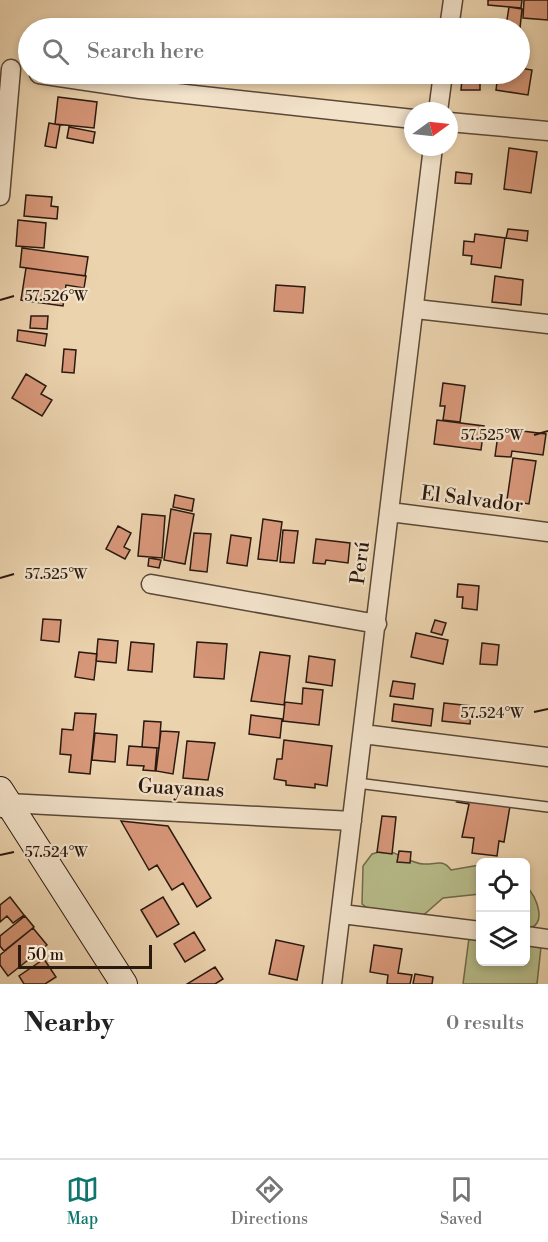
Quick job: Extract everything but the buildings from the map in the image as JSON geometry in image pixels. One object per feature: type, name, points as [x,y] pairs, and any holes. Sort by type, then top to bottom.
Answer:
[{"type":"street","points":[[450,18],[453,0]]},
{"type":"street","points":[[0,196],[13,69]]},
{"type":"street","points":[[102,84],[404,118]]},
{"type":"street","points":[[439,102],[442,84]]},
{"type":"street","points":[[458,124],[548,131]]},
{"type":"street","name":"Perú","points":[[332,984],[416,309],[432,156]]},
{"type":"street","points":[[416,309],[548,324]]},
{"type":"street","name":"El Salvador","points":[[390,512],[548,532]]},
{"type":"street","points":[[151,584],[377,624]]},
{"type":"street","points":[[363,734],[548,757]]},
{"type":"street","points":[[3,801],[124,984]]},
{"type":"street","name":"Guayanas","points":[[3,801],[352,821]]},
{"type":"street","points":[[342,914],[476,931]]},
{"type":"street","points":[[530,937],[548,939]]},
{"type":"lane","points":[[357,783],[548,807]]},
{"type":"green space","points":[[386,850],[419,864],[442,863],[451,870],[476,866],[476,894],[443,898],[419,919],[375,914],[362,904],[363,866],[372,854]]},
{"type":"green space","points":[[530,891],[539,911],[539,918],[533,927],[530,927]]},
{"type":"green space","points":[[469,938],[476,939],[476,966],[530,966],[530,946],[541,947],[537,984],[463,984]]}]
